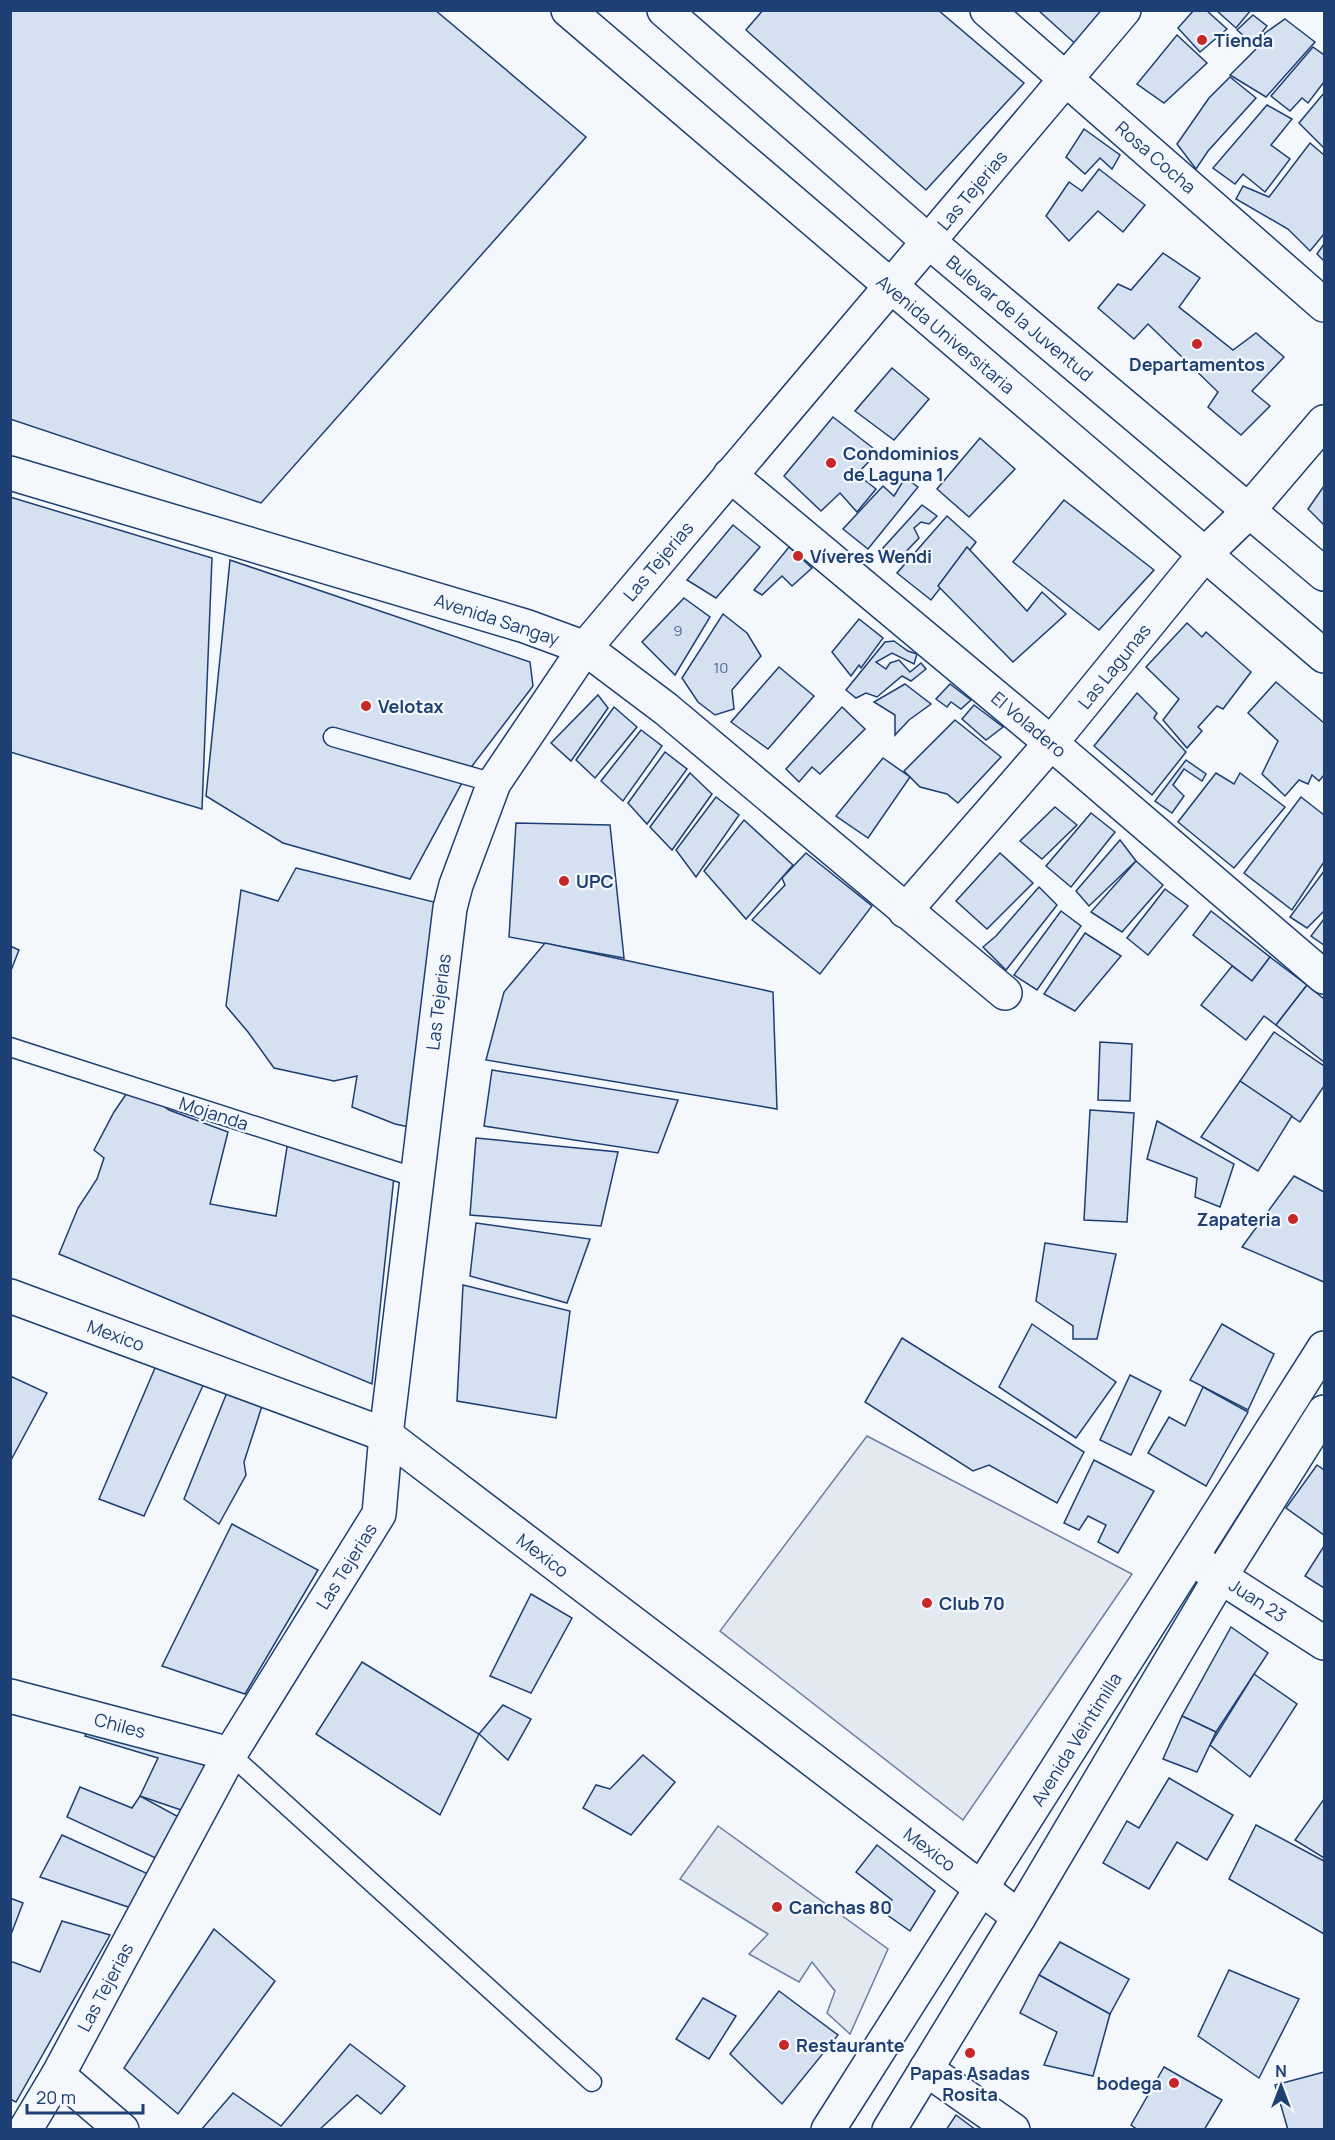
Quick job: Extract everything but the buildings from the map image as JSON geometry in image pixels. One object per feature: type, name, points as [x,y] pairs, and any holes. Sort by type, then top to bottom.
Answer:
[{"type":"street","name":"Avenida Universitaria","points":[[568,10],[1324,656]]},
{"type":"street","name":"Bulevar de la Juventud","points":[[664,10],[928,241],[1250,509],[1324,574]]},
{"type":"street","name":"Rosa Cocha","points":[[987,10],[1324,304]]},
{"type":"street","name":"Las Tejerias","points":[[25,2130],[58,2075],[230,1754],[379,1514],[386,1435],[450,908],[459,875],[494,783],[585,648],[1125,10]]},
{"type":"street","name":"Las Lagunas","points":[[905,911],[1052,743],[1205,554],[1250,509],[1324,422]]},
{"type":"street","name":"Avenida Sangay","points":[[10,473],[525,626],[585,648],[666,709],[1005,993]]},
{"type":"street","name":"El Voladero","points":[[730,475],[1052,743],[1324,977]]},
{"type":"street","name":"Mexico","points":[[10,1296],[386,1435],[1019,1917]]},
{"type":"street","name":"Avenida Veintimilla","points":[[828,2130],[1324,1348]]},
{"type":"street","points":[[889,2130],[1019,1917],[1221,1576],[1324,1412]]},
{"type":"street","name":"Juan 23","points":[[1191,1558],[1324,1643]]},
{"type":"street","name":"Chiles","points":[[10,1696],[230,1754]]},
{"type":"street","points":[[926,2069],[1013,2130]]},
{"type":"street","points":[[58,2075],[122,2130]]},
{"type":"lane","points":[[333,737],[494,783]]},
{"type":"lane","name":"Mojanda","points":[[10,1047],[417,1178]]},
{"type":"lane","points":[[230,1754],[592,2082]]},
{"type":"shaded area","name":"Club 70","points":[[867,1436],[1132,1574],[963,1820],[720,1631]]},
{"type":"shaded area","name":"Canchas 80","points":[[718,1826],[888,1949],[850,2034],[827,2013],[835,1991],[812,1962],[799,1982],[749,1954],[768,1934],[680,1879]]},
{"type":"place","name":"Tienda","points":[[1202,40]]},
{"type":"place","name":"Departamentos","points":[[1197,344]]},
{"type":"place","name":"Condominios de Laguna 1","points":[[831,463]]},
{"type":"place","name":"Víveres Wendi","points":[[798,556]]},
{"type":"place","name":"Velotax","points":[[366,706]]},
{"type":"place","name":"UPC","points":[[564,881]]},
{"type":"place","name":"Zapateria","points":[[1293,1219]]},
{"type":"place","name":"Club 70","points":[[927,1603]]},
{"type":"place","name":"Canchas 80","points":[[777,1907]]},
{"type":"place","name":"Restaurante","points":[[784,2045]]},
{"type":"place","name":"Papas Asadas Rosita","points":[[970,2053]]},
{"type":"place","name":"bodega","points":[[1174,2083]]}]
